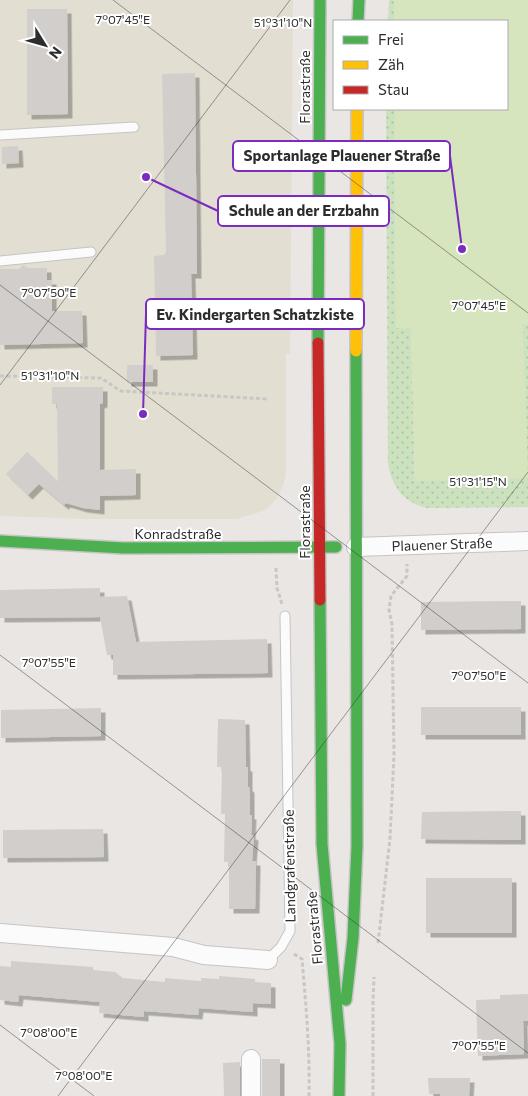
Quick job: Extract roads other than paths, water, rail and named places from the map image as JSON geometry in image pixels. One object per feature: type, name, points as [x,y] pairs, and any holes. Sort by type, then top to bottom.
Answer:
[{"type":"main road","name":"Florastraße","points":[[320,0],[318,316],[322,844],[340,1044],[339,1096]]},
{"type":"main road","points":[[358,20],[359,0]]},
{"type":"main road","name":"Florastraße","points":[[340,1044],[352,958],[358,843],[358,611],[356,547],[357,110]]},
{"type":"main road","name":"Konradstraße","points":[[0,541],[124,548],[356,547]]},
{"type":"street","name":"Plauener Straße","points":[[356,547],[528,541]]},
{"type":"street","name":"Landgrafenstraße","points":[[0,932],[173,947],[204,955],[268,960]]},
{"type":"street","points":[[251,1059],[251,1096]]},
{"type":"lane","points":[[0,135],[134,127]]},
{"type":"lane","points":[[0,261],[91,252]]},
{"type":"lane","name":"Landgrafenstraße","points":[[268,960],[282,947],[290,931],[285,616]]},
{"type":"place","name":"Schule an der Erzbahn","points":[[146,177]]},
{"type":"place","name":"Sportanlage Plauener Straße","points":[[462,249]]},
{"type":"place","name":"Ev. Kindergarten Schatzkiste","points":[[143,414]]}]
